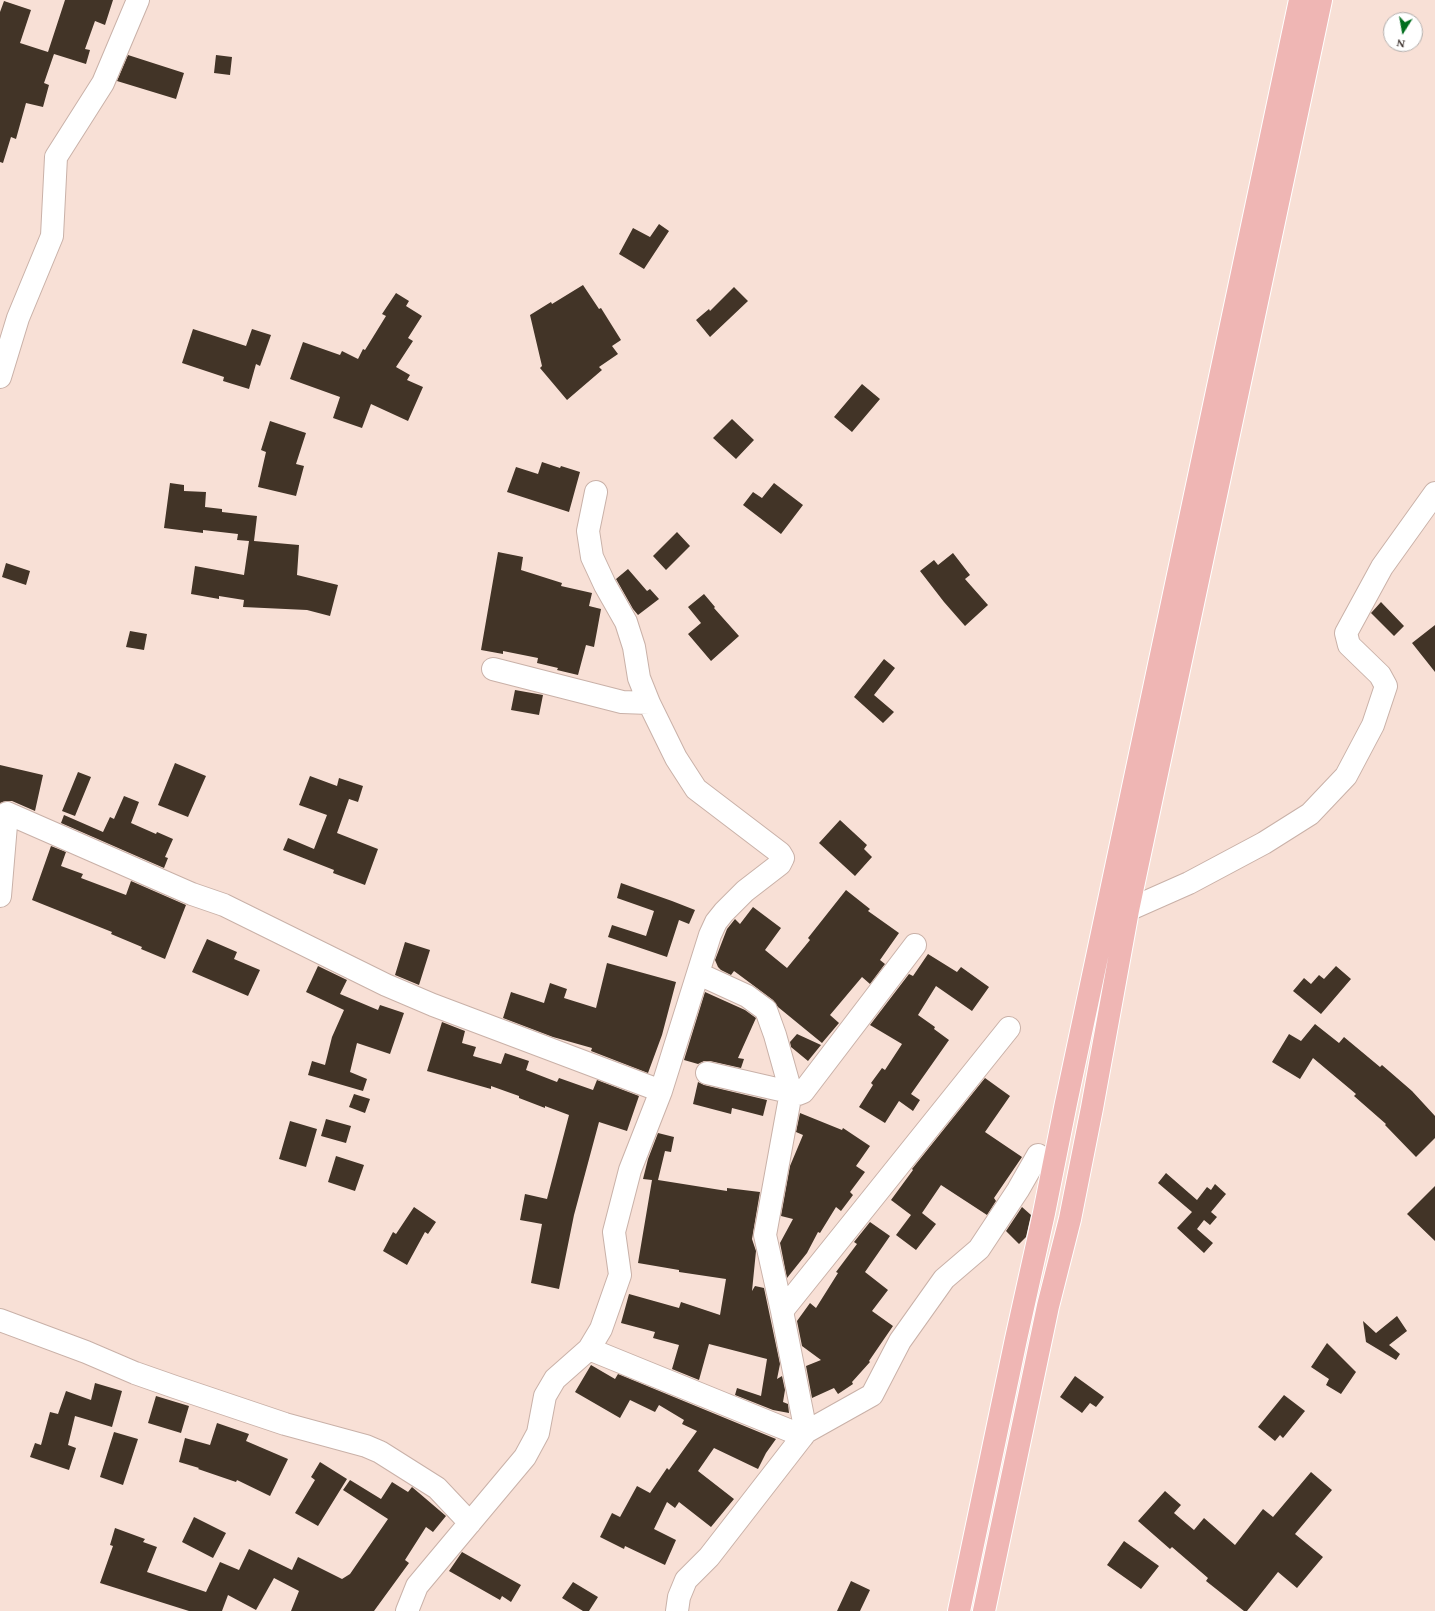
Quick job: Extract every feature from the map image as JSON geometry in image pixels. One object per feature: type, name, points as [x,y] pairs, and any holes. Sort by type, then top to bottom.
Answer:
[{"type":"main road","points":[[960,1611],[1300,0]]},
{"type":"main road","points":[[984,1611],[1048,1306],[1070,1219],[1128,910],[1321,0]]},
{"type":"street","points":[[0,377],[18,318],[52,236],[56,157],[103,82],[138,0]]},
{"type":"street","points":[[407,1611],[417,1586],[525,1457],[538,1433],[545,1396],[556,1379],[589,1349],[601,1329],[620,1275],[614,1232],[630,1170],[661,1090],[699,974],[710,935],[716,922],[724,912],[745,891],[780,864],[783,858],[780,853],[696,789],[676,758],[649,704],[639,678],[634,647],[626,622],[605,586],[592,557],[588,531],[596,492]]},
{"type":"street","points":[[1128,910],[1189,883],[1264,843],[1310,814],[1346,776],[1373,725],[1386,686],[1380,675],[1349,645],[1346,634],[1382,567],[1435,493]]},
{"type":"street","points":[[493,669],[622,702],[649,704]]},
{"type":"street","points":[[0,896],[7,813],[192,894],[224,905],[386,985],[433,1005],[661,1090]]},
{"type":"street","points":[[707,1073],[798,1094],[803,1092],[807,1089],[915,945]]},
{"type":"street","points":[[699,974],[747,996],[766,1010],[775,1035],[791,1092],[765,1236],[782,1311],[804,1434]]},
{"type":"street","points":[[782,1311],[1009,1028]]},
{"type":"street","points":[[677,1611],[679,1597],[686,1580],[708,1557],[804,1434],[872,1395],[900,1341],[944,1279],[979,1249],[1018,1190],[1038,1155]]},
{"type":"street","points":[[0,1320],[168,1385],[285,1424],[366,1446],[380,1452],[437,1488],[470,1523]]},
{"type":"street","points":[[589,1349],[804,1434]]},
{"type":"building","points":[[65,0],[113,0],[105,25],[95,21],[85,49],[90,50],[86,64],[54,54],[44,83],[49,85],[43,107],[26,103],[16,139],[11,137],[3,163],[0,162],[0,12],[4,1],[31,10],[20,43],[48,52]]},
{"type":"building","points":[[128,55],[184,73],[176,99],[117,81]]},
{"type":"building","points":[[216,55],[232,57],[230,75],[214,73]]},
{"type":"building","points":[[659,224],[669,231],[644,269],[619,254],[633,228],[650,237]]},
{"type":"building","points":[[583,285],[599,309],[601,308],[621,340],[612,346],[618,354],[599,367],[602,370],[567,400],[540,368],[542,366],[530,315],[551,302],[552,304]]},
{"type":"building","points":[[734,287],[748,301],[710,337],[696,320],[709,309],[710,311]]},
{"type":"building","points":[[396,293],[409,301],[406,306],[422,316],[408,338],[413,341],[396,367],[410,375],[407,380],[423,387],[408,421],[371,404],[362,428],[333,418],[340,397],[290,379],[303,342],[340,355],[342,351],[358,359],[363,349],[365,350],[386,316],[382,314]]},
{"type":"building","points":[[193,329],[246,346],[252,329],[271,335],[260,366],[256,364],[249,389],[223,381],[224,377],[182,363]]},
{"type":"building","points":[[862,384],[880,399],[852,432],[834,417]]},
{"type":"building","points":[[732,419],[754,440],[736,459],[713,438]]},
{"type":"building","points":[[270,421],[306,433],[296,464],[304,466],[296,496],[258,487],[266,452],[261,450]]},
{"type":"building","points":[[542,462],[560,468],[561,466],[580,472],[569,512],[507,492],[516,467],[538,474]]},
{"type":"building","points":[[170,483],[184,485],[184,491],[206,492],[205,507],[222,509],[222,512],[257,516],[254,541],[299,545],[297,575],[338,585],[330,616],[307,610],[243,607],[244,600],[219,596],[219,599],[191,594],[195,566],[244,575],[249,541],[237,540],[238,534],[203,530],[203,533],[164,528]]},
{"type":"building","points":[[774,483],[803,505],[781,534],[743,505],[753,492],[762,498]]},
{"type":"building","points":[[677,532],[690,546],[666,570],[653,556]]},
{"type":"building","points":[[498,552],[523,557],[521,570],[562,583],[561,586],[592,593],[589,606],[601,609],[594,647],[586,645],[578,675],[537,663],[538,658],[503,651],[503,654],[481,650]]},
{"type":"building","points":[[953,553],[970,575],[965,579],[988,605],[965,626],[920,571],[934,560],[938,565]]},
{"type":"building","points":[[6,563],[30,571],[26,585],[2,577]]},
{"type":"building","points":[[628,569],[647,591],[650,589],[659,599],[638,615],[616,579]]},
{"type":"building","points":[[704,594],[715,607],[714,608],[739,636],[711,661],[688,634],[701,623],[688,607]]},
{"type":"building","points":[[1381,602],[1404,626],[1394,636],[1371,613]]},
{"type":"building","points":[[1435,625],[1435,672],[1412,643]]},
{"type":"building","points":[[130,631],[147,634],[144,650],[126,647]]},
{"type":"building","points":[[884,659],[895,668],[874,695],[894,712],[883,723],[854,697]]},
{"type":"building","points":[[515,690],[543,695],[539,715],[511,710]]},
{"type":"building","points":[[175,763],[206,776],[188,817],[158,805]]},
{"type":"building","points":[[0,765],[43,775],[35,811],[12,801],[0,803]]},
{"type":"building","points":[[78,772],[91,777],[75,816],[62,811]]},
{"type":"building","points":[[310,776],[337,786],[339,778],[363,786],[358,802],[349,799],[337,833],[378,849],[365,885],[333,873],[334,870],[283,850],[288,838],[314,849],[327,815],[299,805]]},
{"type":"building","points":[[124,796],[139,802],[131,823],[156,834],[157,832],[173,839],[165,857],[168,858],[164,868],[61,823],[64,815],[103,832],[110,817],[114,819]]},
{"type":"building","points":[[840,820],[867,845],[864,849],[872,857],[855,876],[819,843]]},
{"type":"building","points":[[51,846],[66,852],[61,866],[83,874],[81,878],[126,895],[131,881],[186,905],[165,959],[141,949],[142,947],[111,934],[112,932],[32,900]]},
{"type":"building","points":[[621,883],[695,910],[689,924],[679,920],[667,957],[608,937],[612,925],[646,936],[654,911],[617,898]]},
{"type":"building","points":[[846,890],[870,909],[868,911],[899,933],[880,960],[885,964],[870,984],[862,977],[830,1015],[839,1023],[822,1043],[778,1007],[773,1000],[734,971],[731,975],[721,970],[715,960],[727,929],[735,919],[740,924],[753,907],[781,928],[765,950],[787,968],[810,940],[808,938]]},
{"type":"building","points":[[207,939],[237,952],[234,959],[260,970],[248,996],[192,972]]},
{"type":"building","points":[[405,942],[430,950],[419,985],[395,975]]},
{"type":"building","points":[[928,954],[957,972],[961,967],[989,987],[972,1011],[936,986],[918,1015],[935,1027],[934,1029],[949,1040],[911,1094],[920,1100],[913,1111],[899,1101],[885,1123],[859,1107],[873,1085],[871,1083],[882,1068],[885,1070],[902,1044],[870,1025],[909,974],[913,976]]},
{"type":"building","points":[[607,963],[676,982],[662,1035],[648,1073],[591,1051],[592,1048],[553,1037],[503,1018],[511,992],[544,1003],[550,983],[567,989],[564,998],[596,1008]]},
{"type":"building","points":[[318,966],[347,980],[340,994],[378,1010],[380,1005],[404,1013],[390,1054],[357,1043],[350,1072],[367,1079],[363,1091],[308,1075],[312,1061],[325,1065],[332,1037],[344,1010],[306,992]]},
{"type":"building","points":[[1336,966],[1351,979],[1321,1014],[1293,991],[1304,978],[1311,984],[1319,975],[1324,979]]},
{"type":"building","points":[[705,992],[745,1010],[756,1018],[738,1058],[744,1059],[741,1068],[710,1061],[704,1061],[698,1064],[684,1060]]},
{"type":"building","points":[[442,1022],[465,1031],[462,1043],[476,1047],[473,1056],[501,1064],[505,1053],[529,1061],[526,1070],[557,1082],[559,1078],[593,1090],[597,1080],[639,1096],[627,1131],[599,1122],[574,1215],[559,1289],[531,1283],[542,1224],[520,1220],[525,1194],[547,1199],[569,1115],[545,1106],[545,1108],[519,1098],[519,1096],[491,1086],[491,1089],[427,1071]]},
{"type":"building","points":[[1315,1024],[1339,1043],[1344,1037],[1380,1067],[1382,1065],[1412,1091],[1435,1116],[1435,1138],[1416,1157],[1385,1125],[1386,1124],[1354,1096],[1356,1094],[1313,1058],[1300,1079],[1272,1062],[1289,1034],[1301,1041]]},
{"type":"building","points":[[797,1034],[821,1045],[808,1061],[791,1047],[790,1042]]},
{"type":"building","points":[[985,1078],[1010,1096],[985,1132],[1022,1157],[994,1198],[996,1201],[987,1215],[941,1185],[922,1213],[936,1224],[916,1250],[896,1235],[911,1215],[891,1200],[913,1170],[912,1169]]},
{"type":"building","points":[[698,1082],[704,1085],[767,1100],[763,1116],[732,1108],[731,1114],[693,1104]]},
{"type":"building","points":[[354,1094],[370,1099],[365,1113],[349,1107]]},
{"type":"building","points":[[800,1113],[842,1130],[843,1128],[870,1146],[856,1166],[865,1172],[850,1192],[853,1195],[841,1211],[836,1207],[820,1233],[818,1232],[807,1253],[787,1278],[780,1243],[793,1219],[781,1216],[790,1166],[803,1135],[796,1132]]},
{"type":"building","points":[[326,1119],[351,1126],[346,1143],[321,1136]]},
{"type":"building","points":[[290,1121],[317,1129],[306,1167],[279,1159]]},
{"type":"building","points":[[658,1133],[674,1137],[671,1152],[665,1151],[658,1180],[727,1191],[727,1188],[760,1192],[752,1239],[756,1251],[752,1291],[755,1286],[764,1288],[780,1364],[777,1379],[782,1376],[785,1390],[783,1402],[788,1404],[789,1413],[773,1410],[735,1395],[737,1388],[761,1396],[767,1359],[709,1344],[699,1380],[672,1369],[679,1345],[653,1338],[655,1332],[621,1323],[629,1294],[679,1308],[681,1302],[720,1315],[726,1279],[679,1272],[679,1270],[638,1263],[652,1180],[643,1179],[648,1159]]},
{"type":"building","points":[[336,1156],[364,1165],[355,1191],[328,1182]]},
{"type":"building","points":[[1166,1173],[1197,1200],[1207,1187],[1211,1190],[1215,1184],[1226,1194],[1211,1212],[1217,1217],[1210,1225],[1204,1220],[1197,1229],[1213,1243],[1204,1253],[1177,1228],[1192,1212],[1158,1183]]},
{"type":"building","points":[[1435,1186],[1435,1241],[1407,1214]]},
{"type":"building","points":[[414,1207],[436,1222],[428,1234],[425,1232],[407,1265],[383,1251],[393,1232],[396,1234]]},
{"type":"building","points":[[1022,1207],[1031,1215],[1026,1237],[1019,1244],[1006,1231]]},
{"type":"building","points":[[870,1222],[890,1236],[865,1272],[888,1290],[872,1311],[893,1326],[869,1361],[870,1362],[852,1382],[853,1384],[838,1394],[834,1388],[812,1398],[806,1366],[821,1360],[802,1346],[797,1321],[810,1303],[816,1308],[838,1273],[836,1272],[857,1244],[854,1242]]},
{"type":"building","points":[[1397,1316],[1407,1331],[1389,1345],[1400,1354],[1396,1360],[1366,1342],[1363,1321],[1376,1333]]},
{"type":"building","points":[[1327,1343],[1356,1372],[1341,1394],[1326,1385],[1329,1379],[1311,1367]]},
{"type":"building","points":[[591,1365],[615,1379],[618,1374],[776,1439],[766,1453],[758,1469],[714,1448],[698,1471],[734,1499],[711,1527],[679,1502],[675,1508],[667,1502],[654,1529],[676,1540],[665,1565],[625,1546],[624,1549],[600,1537],[612,1513],[620,1517],[637,1486],[650,1493],[667,1468],[669,1470],[697,1431],[682,1424],[684,1420],[659,1405],[655,1412],[630,1400],[620,1418],[575,1392]]},
{"type":"building","points":[[1075,1376],[1104,1397],[1096,1407],[1090,1403],[1082,1413],[1060,1397]]},
{"type":"building","points":[[95,1383],[122,1391],[112,1427],[75,1416],[68,1445],[76,1448],[69,1470],[30,1457],[35,1443],[41,1445],[50,1412],[58,1414],[66,1391],[91,1400]]},
{"type":"building","points":[[1284,1395],[1305,1411],[1283,1438],[1280,1435],[1275,1441],[1258,1427]]},
{"type":"building","points":[[156,1396],[189,1406],[181,1433],[148,1423]]},
{"type":"building","points":[[217,1423],[249,1434],[246,1441],[288,1459],[270,1496],[237,1480],[236,1482],[179,1462],[185,1438],[210,1445]]},
{"type":"building","points":[[114,1432],[138,1439],[123,1485],[100,1477]]},
{"type":"building","points":[[320,1462],[347,1479],[318,1526],[295,1513],[315,1480],[311,1477]]},
{"type":"building","points":[[1311,1472],[1332,1490],[1295,1534],[1323,1557],[1297,1588],[1278,1572],[1247,1611],[1244,1611],[1206,1581],[1208,1578],[1172,1547],[1170,1549],[1138,1521],[1165,1491],[1181,1505],[1174,1513],[1194,1530],[1204,1518],[1235,1545],[1263,1509],[1273,1517]]},
{"type":"building","points":[[350,1480],[381,1499],[392,1482],[408,1492],[412,1487],[446,1516],[433,1532],[426,1527],[405,1560],[409,1563],[374,1611],[291,1611],[299,1591],[274,1578],[256,1610],[228,1595],[222,1611],[189,1611],[100,1583],[113,1546],[110,1545],[115,1528],[145,1539],[143,1542],[157,1547],[147,1572],[206,1592],[220,1562],[239,1570],[249,1549],[292,1570],[298,1557],[342,1579],[350,1574],[388,1519],[343,1490]]},
{"type":"building","points":[[194,1517],[226,1533],[213,1558],[182,1542]]},
{"type":"building","points":[[1124,1541],[1159,1566],[1141,1589],[1107,1565]]},
{"type":"building","points":[[462,1552],[521,1585],[511,1602],[502,1596],[500,1600],[449,1571]]},
{"type":"building","points":[[851,1581],[870,1590],[860,1611],[837,1611]]},
{"type":"building","points":[[573,1582],[598,1597],[589,1611],[583,1611],[562,1598]]}]
